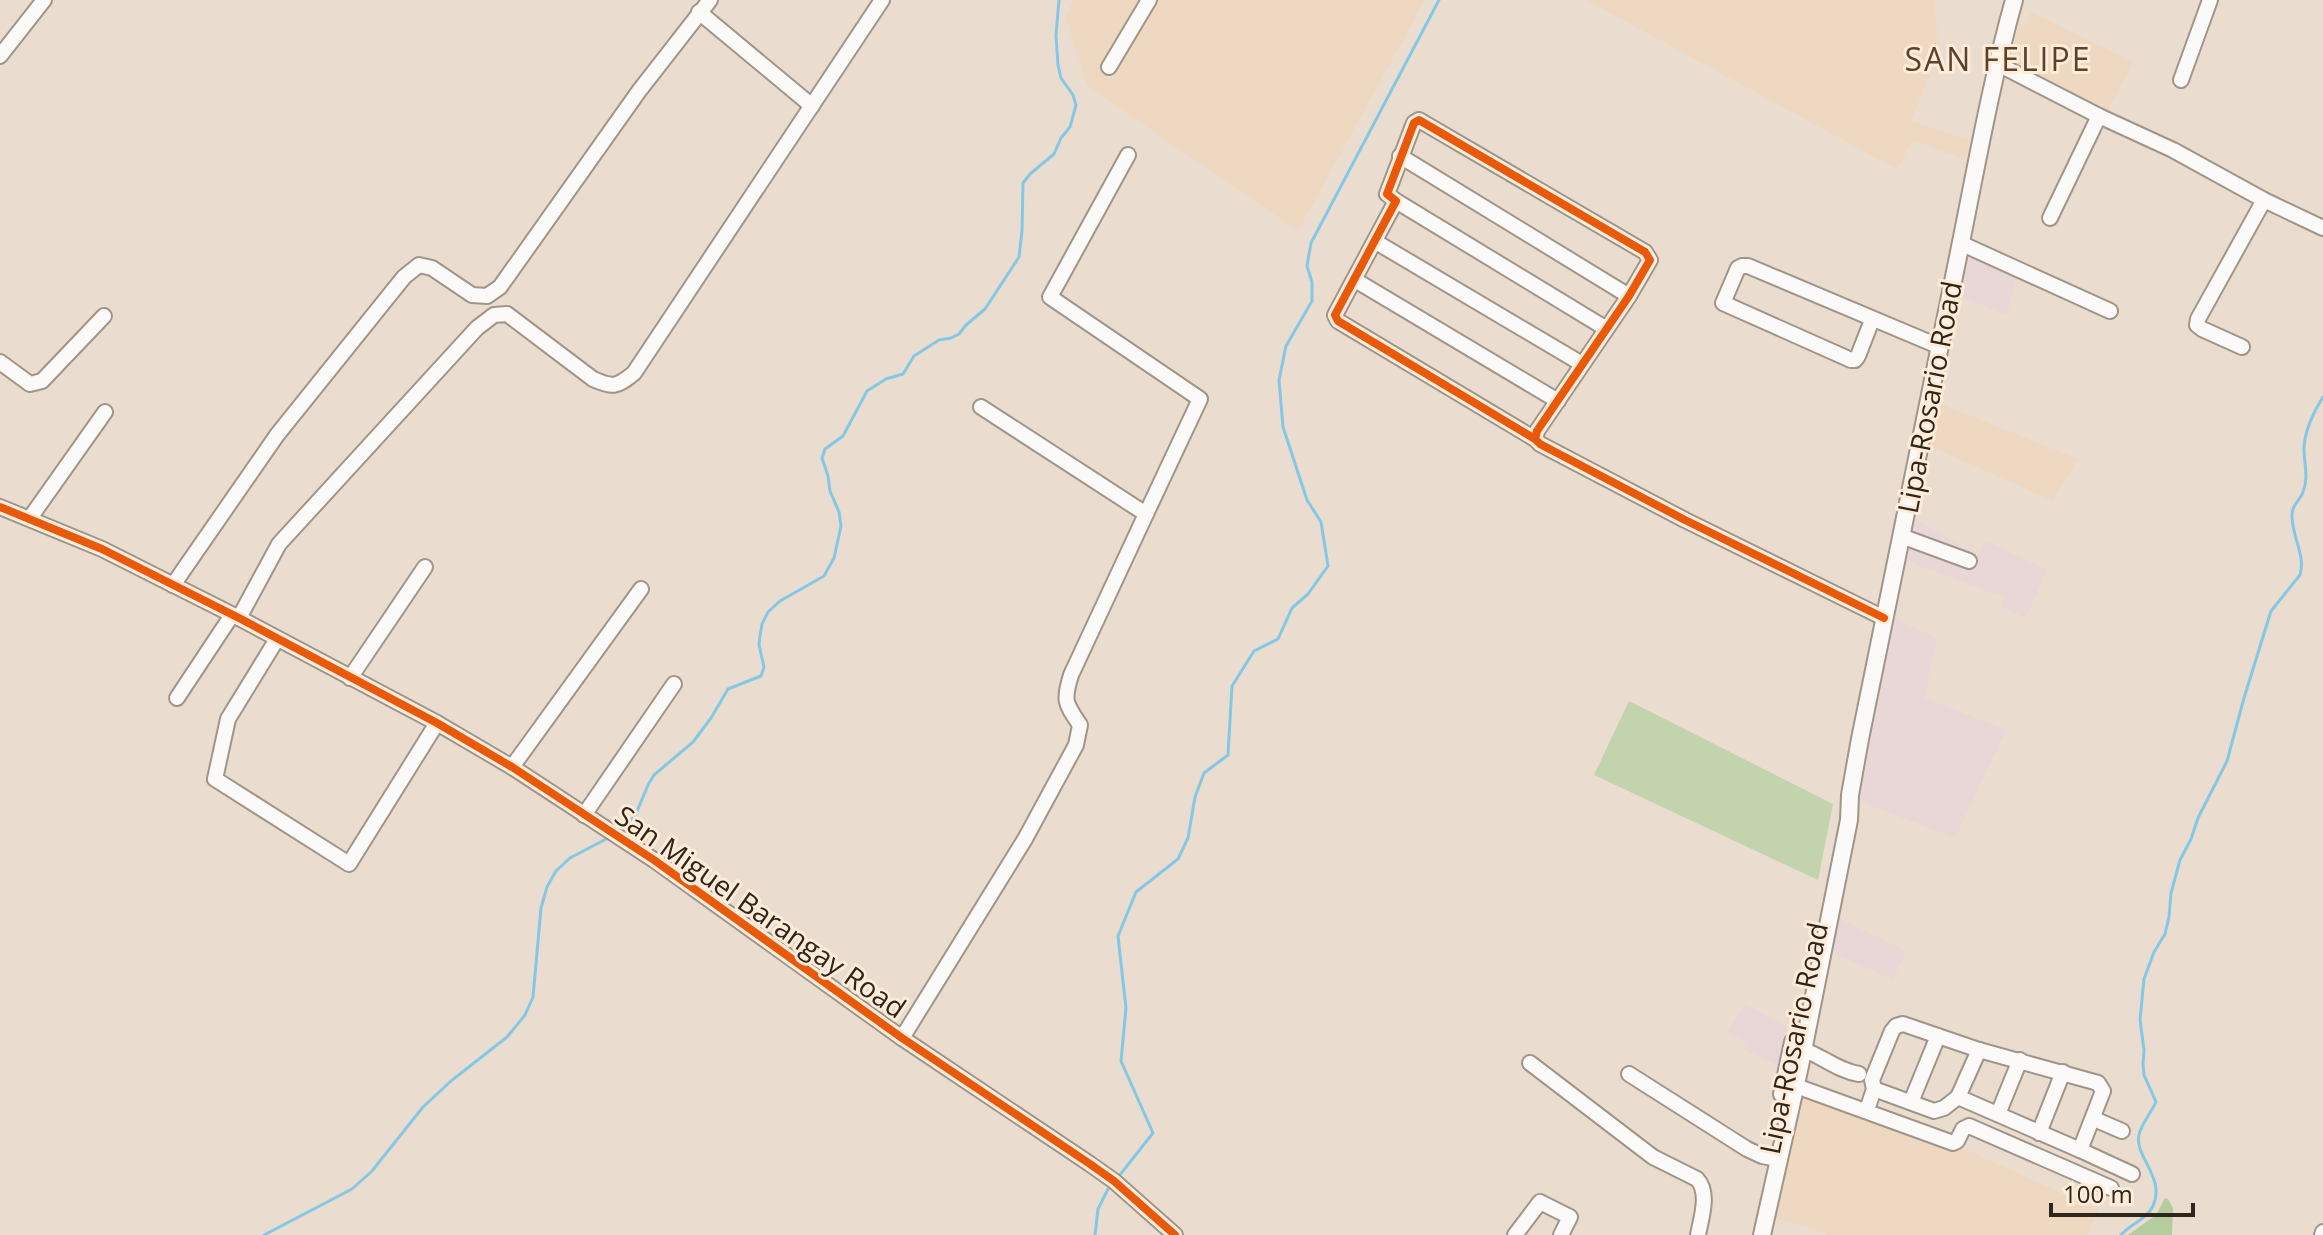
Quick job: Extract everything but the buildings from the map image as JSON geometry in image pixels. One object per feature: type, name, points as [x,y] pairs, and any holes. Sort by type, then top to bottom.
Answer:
[{"type":"main road","name":"Lipa-Rosario Road","points":[[1754,1235],[1849,820],[1850,795],[1938,346],[2014,0]]},
{"type":"main road","name":"Lipa-Rosario Road","points":[[1762,1235],[1773,1158]]},
{"type":"street","points":[[0,56],[44,0]]},
{"type":"street","points":[[173,585],[277,435],[404,277],[419,265],[432,268],[472,295],[487,296],[500,287],[639,91],[710,0]]},
{"type":"street","points":[[177,698],[235,616],[279,544],[477,328],[494,315],[507,314],[593,379],[607,385],[620,385],[634,373],[882,0]]},
{"type":"street","points":[[1109,67],[1149,0]]},
{"type":"street","points":[[2181,80],[2210,0]]},
{"type":"street","points":[[699,12],[812,106]]},
{"type":"street","points":[[1998,64],[2323,228]]},
{"type":"street","points":[[2050,218],[2099,116]]},
{"type":"street","points":[[1535,439],[1537,431],[1650,260],[1645,252],[1426,122],[1419,120],[1414,123],[1387,194],[1605,328]]},
{"type":"street","points":[[902,1038],[1025,839],[1076,745],[1080,725],[1064,696],[1071,675],[1200,399],[1050,297],[1128,155]]},
{"type":"street","points":[[1400,156],[1629,296]]},
{"type":"street","points":[[2242,347],[2197,325],[2264,200]]},
{"type":"street","points":[[1396,201],[1335,315],[1338,321],[1540,444],[1884,618]]},
{"type":"street","points":[[1376,242],[1582,364]]},
{"type":"street","points":[[1960,243],[2110,311]]},
{"type":"street","points":[[1872,320],[1858,356],[1851,360],[1723,303],[1738,268],[1748,266],[1938,346]]},
{"type":"street","points":[[1355,280],[1558,401]]},
{"type":"street","points":[[0,362],[30,384],[42,381],[104,316]]},
{"type":"street","points":[[981,407],[1146,514]]},
{"type":"street","points":[[30,518],[105,412]]},
{"type":"street","name":"San Miguel Barangay Road","points":[[0,507],[102,549],[235,616],[437,723],[512,767],[705,896],[902,1038],[1114,1181],[1175,1235]]},
{"type":"street","points":[[1901,536],[1969,561]]},
{"type":"street","points":[[350,678],[425,567]]},
{"type":"street","points":[[512,767],[641,589]]},
{"type":"street","points":[[277,639],[228,719],[215,779],[349,864],[437,723]]},
{"type":"street","points":[[584,815],[674,684]]},
{"type":"street","points":[[1869,1104],[1868,1081],[1892,1031],[1903,1024],[1979,1050],[2098,1083],[2103,1091],[2080,1150]]},
{"type":"street","points":[[1911,1102],[1938,1036]]},
{"type":"street","points":[[1797,1047],[1842,1063],[1868,1081],[1938,1111],[1958,1097],[1979,1050]]},
{"type":"street","points":[[1998,1114],[2020,1060]]},
{"type":"street","points":[[1530,1063],[1653,1157],[1697,1179],[1704,1192],[1698,1235]]},
{"type":"street","points":[[2039,1133],[2063,1072]]},
{"type":"street","points":[[1629,1074],[1747,1149],[1773,1158]]},
{"type":"street","points":[[1790,1084],[1953,1143],[1969,1126],[2111,1188]]},
{"type":"street","points":[[1958,1097],[2132,1174]]},
{"type":"street","points":[[2094,1119],[2122,1131]]},
{"type":"street","points":[[1515,1235],[1540,1202],[1570,1217],[1561,1235]]},
{"type":"shaded area","points":[[1074,0],[1425,0],[1298,231],[1087,86],[1065,16]]},
{"type":"shaded area","points":[[1586,0],[1934,0],[1939,51],[1911,121],[1970,140],[1965,159],[1912,140],[1898,170]]},
{"type":"shaded area","points":[[2031,12],[2134,62],[2107,111],[2010,59],[2019,24],[2027,25]]},
{"type":"shaded area","points":[[1971,248],[2018,269],[2007,316],[1961,296]]},
{"type":"shaded area","points":[[1939,403],[2078,459],[2053,501],[1930,446]]},
{"type":"shaded area","points":[[1915,519],[1978,555],[1985,540],[2047,570],[2026,618],[2001,607],[2006,596],[1907,561]]},
{"type":"shaded area","points":[[1895,619],[1937,638],[1925,698],[2006,730],[1955,838],[1859,801]]},
{"type":"shaded area","points":[[1834,916],[1906,951],[1893,980],[1828,950]]},
{"type":"shaded area","points":[[1745,1004],[1787,1027],[1779,1066],[1743,1049],[1746,1043],[1727,1032]]},
{"type":"shaded area","points":[[1798,1089],[1958,1146],[2099,1210],[2088,1235],[1827,1235],[1774,1218]]},
{"type":"green space","points":[[1629,701],[1833,804],[1818,880],[1594,775]]},
{"type":"green space","points":[[2165,1198],[2173,1208],[2172,1235],[2128,1235],[2156,1215]]},
{"type":"waterway","points":[[619,830],[635,816],[654,775],[693,742],[728,689],[761,676],[764,667],[759,645],[762,624],[768,612],[780,601],[824,576],[834,558],[841,526],[822,458],[825,449],[843,436],[867,391],[886,379],[903,374],[914,356],[939,340],[959,334],[985,309],[1019,257],[1023,183],[1054,154],[1070,127],[1076,105],[1061,78],[1058,65],[1056,35],[1059,0]]},
{"type":"waterway","points":[[1119,1176],[1153,1133],[1121,1061],[1126,1008],[1118,936],[1136,892],[1178,859],[1188,838],[1195,797],[1204,773],[1228,755],[1232,686],[1254,651],[1278,639],[1292,608],[1308,594],[1328,566],[1321,522],[1307,500],[1283,427],[1279,380],[1286,346],[1312,301],[1312,282],[1307,266],[1311,243],[1439,0]]},
{"type":"waterway","points":[[2121,1235],[2150,1211],[2156,1196],[2156,1186],[2139,1143],[2142,1127],[2156,1102],[2144,1075],[2140,1020],[2144,979],[2165,934],[2180,860],[2227,761],[2271,611],[2300,575],[2301,560],[2292,511],[2305,487],[2306,436],[2323,397]]},
{"type":"waterway","points":[[264,1235],[352,1189],[372,1171],[423,1107],[507,1037],[525,1015],[533,997],[541,908],[547,887],[556,871],[570,858],[608,838]]},
{"type":"waterway","points":[[1095,1235],[1098,1209],[1109,1187]]},
{"type":"cycle path","points":[[1535,439],[1537,431],[1650,260],[1645,252],[1419,120],[1414,123],[1387,194],[1396,201],[1335,315],[1338,321],[1540,444],[1884,618]]},
{"type":"cycle path","points":[[0,507],[102,549],[239,618],[437,723],[512,767],[654,860],[902,1038],[1090,1164],[1175,1235]]},
{"type":"district","name":"SAN FELIPE","points":[[1998,58]]}]
